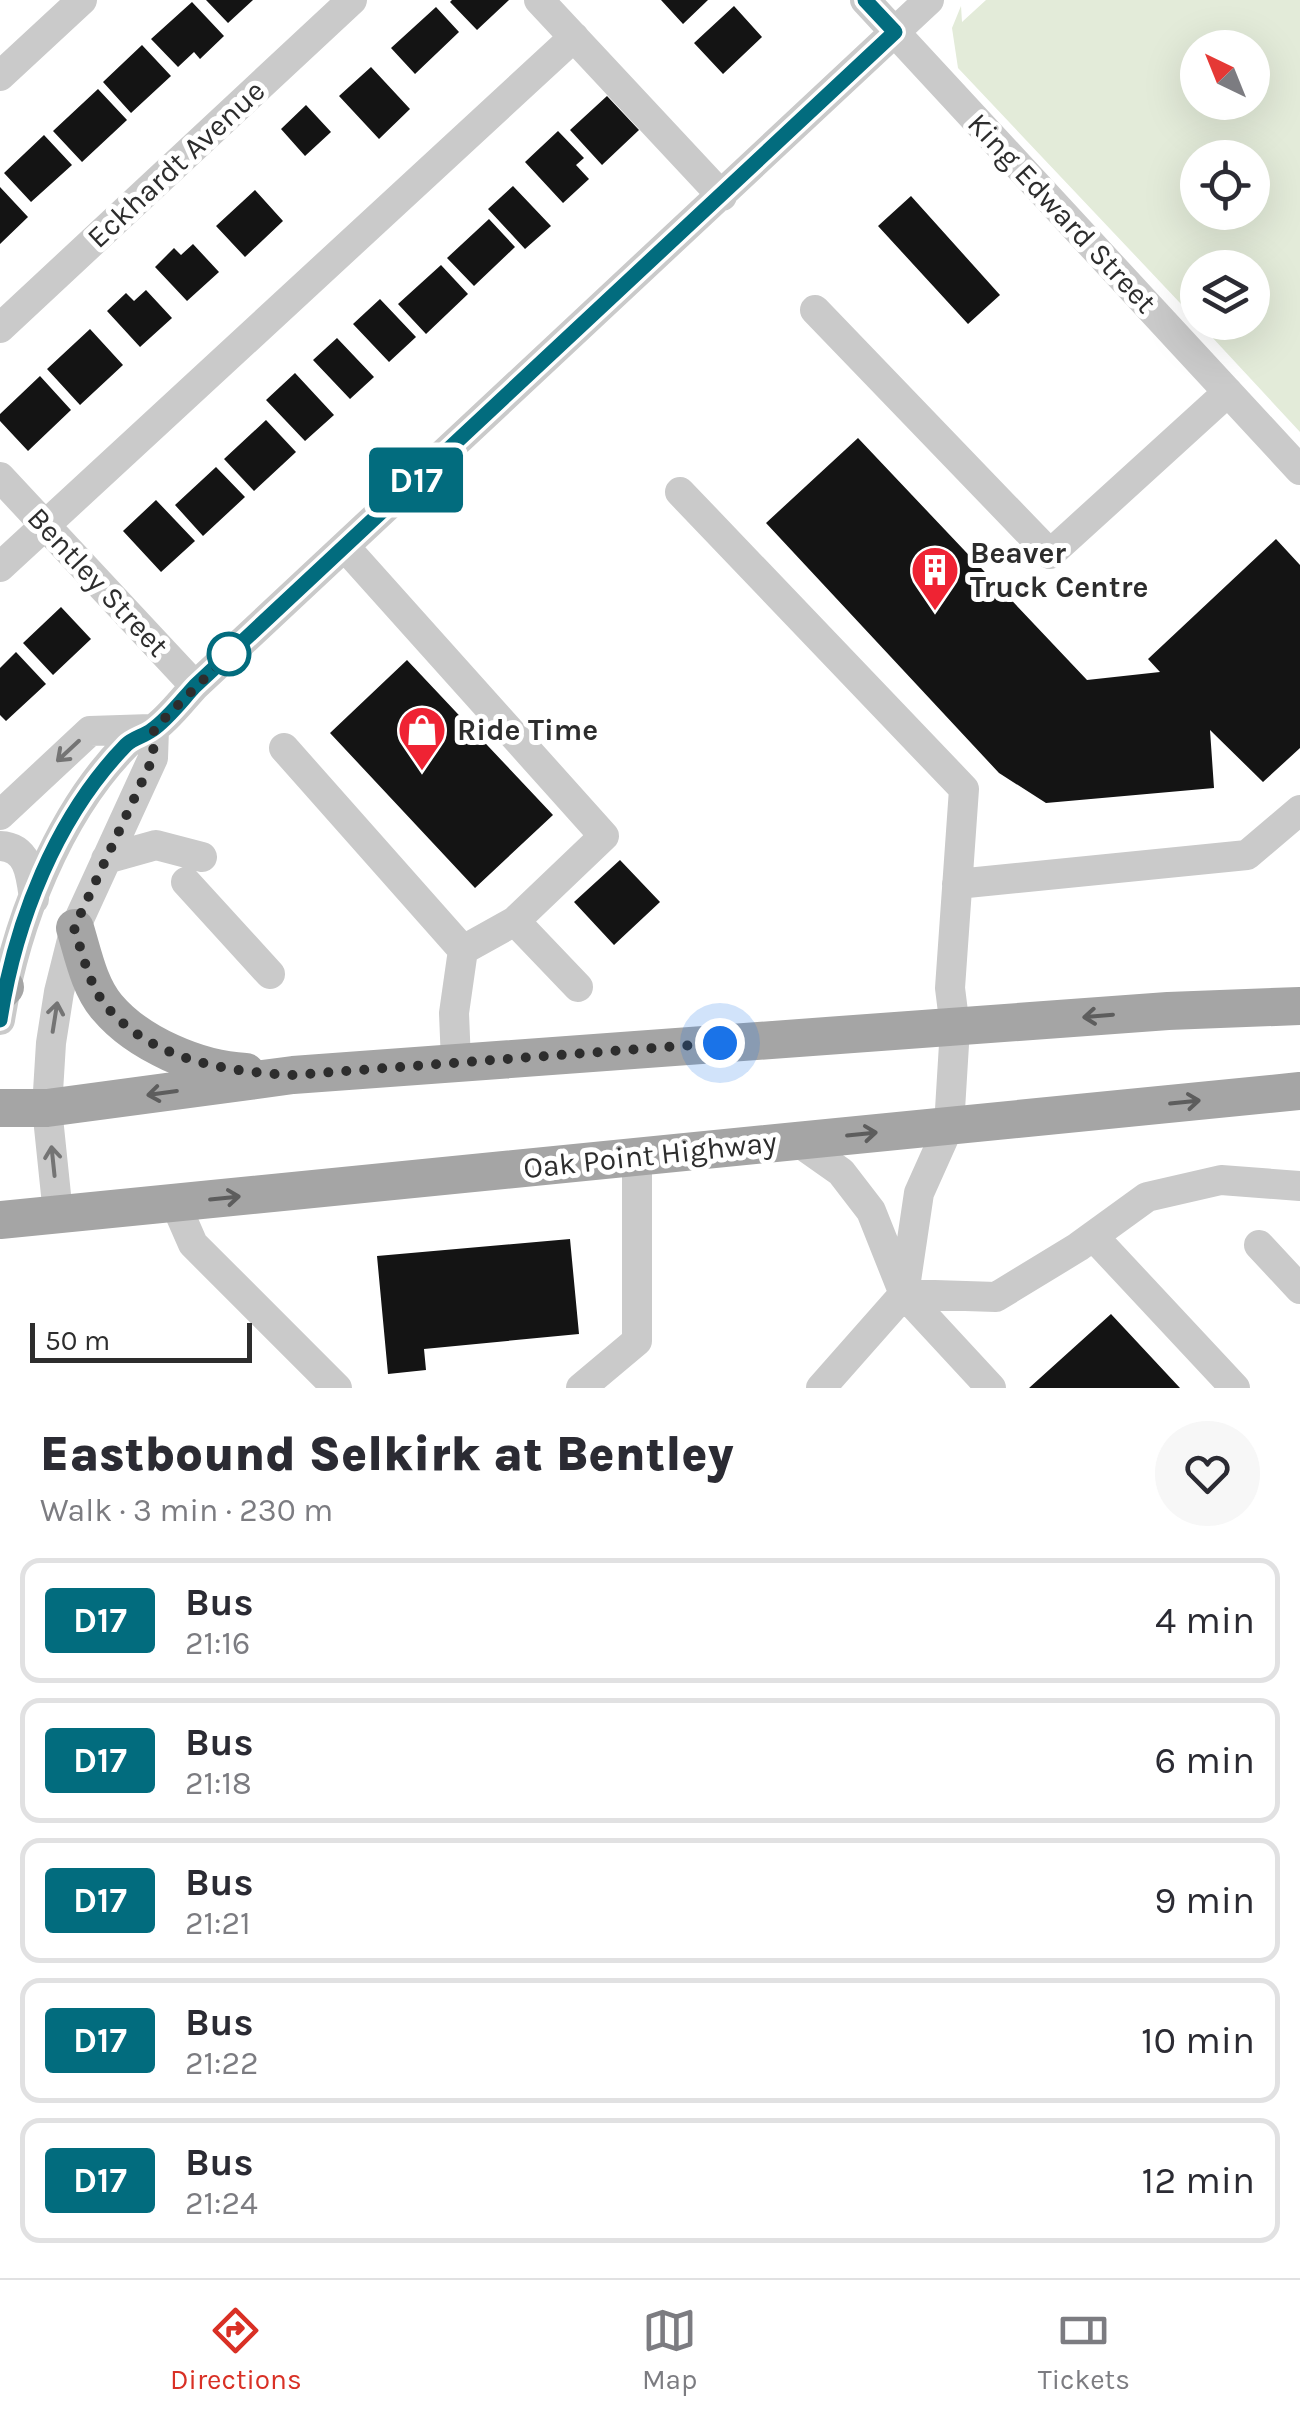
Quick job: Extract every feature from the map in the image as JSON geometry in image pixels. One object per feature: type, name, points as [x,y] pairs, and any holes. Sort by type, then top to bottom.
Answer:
[{"type":"main road","points":[[74,928],[95,988],[107,1007],[142,1036],[164,1049],[232,1072],[293,1075]]},
{"type":"main road","points":[[0,1108],[47,1108],[293,1075],[456,1062],[1168,1011],[1300,1006]]},
{"type":"main road","name":"Oak Point Highway","points":[[0,1220],[1300,1091]]},
{"type":"street","points":[[0,76],[82,0]]},
{"type":"street","name":"Eckhardt Avenue","points":[[0,328],[352,0]]},
{"type":"street","points":[[539,0],[722,196]]},
{"type":"street","name":"King Edward Street","points":[[865,0],[1300,470]]},
{"type":"street","points":[[2,1000],[50,854],[82,800],[128,742],[154,729],[195,686],[929,0]]},
{"type":"street","points":[[0,567],[574,37]]},
{"type":"street","points":[[815,310],[1050,554],[1228,392]]},
{"type":"street","name":"Bentley Street","points":[[0,477],[195,686]]},
{"type":"street","points":[[680,492],[964,789],[950,988],[955,1028],[949,1126],[919,1192],[904,1294],[821,1388]]},
{"type":"street","points":[[345,546],[604,836],[515,921],[463,950]]},
{"type":"street","points":[[0,815],[90,730],[154,729]]},
{"type":"street","points":[[58,1214],[47,1108],[51,1043],[74,928],[153,758],[154,729]]},
{"type":"street","points":[[284,748],[463,950],[454,1013],[456,1062]]},
{"type":"street","points":[[957,884],[1247,855],[1300,810]]},
{"type":"street","points":[[106,859],[156,845],[194,869],[270,974]]},
{"type":"street","points":[[0,846],[18,851],[27,861],[34,900]]},
{"type":"street","points":[[515,921],[578,986]]},
{"type":"street","points":[[798,1141],[841,1172],[871,1211],[904,1294],[990,1388]]},
{"type":"street","points":[[581,1388],[637,1341],[637,1157]]},
{"type":"street","points":[[904,1294],[996,1297],[1147,1197],[1221,1180],[1300,1186]]},
{"type":"street","points":[[176,1203],[193,1244],[337,1388]]},
{"type":"street","points":[[1092,1236],[1235,1388]]},
{"type":"street","points":[[1259,1244],[1300,1289]]},
{"type":"green space","points":[[986,0],[1300,0],[1300,432],[1215,340],[1270,340],[1270,250],[1180,250],[1180,303],[958,68],[952,28],[961,6],[962,22]]},
{"type":"building","points":[[206,0],[253,0],[228,23]]},
{"type":"building","points":[[452,0],[509,0],[477,30]]},
{"type":"building","points":[[661,0],[708,0],[683,24]]},
{"type":"building","points":[[192,2],[224,36],[200,59],[194,52],[178,67],[151,39]]},
{"type":"building","points":[[734,6],[762,37],[723,74],[694,43]]},
{"type":"building","points":[[436,7],[459,32],[415,74],[391,48]]},
{"type":"building","points":[[142,45],[171,76],[131,113],[103,82]]},
{"type":"building","points":[[371,67],[410,109],[379,139],[339,96]]},
{"type":"building","points":[[98,89],[127,120],[82,162],[53,131]]},
{"type":"building","points":[[607,96],[639,130],[602,165],[570,130]]},
{"type":"building","points":[[306,105],[331,132],[305,156],[281,129]]},
{"type":"building","points":[[558,131],[584,158],[576,165],[589,179],[563,203],[525,162]]},
{"type":"building","points":[[44,135],[72,165],[31,202],[4,173]]},
{"type":"building","points":[[513,186],[551,226],[525,249],[488,209]]},
{"type":"building","points":[[0,187],[28,217],[0,244]]},
{"type":"building","points":[[255,190],[283,221],[245,257],[216,226]]},
{"type":"building","points":[[911,196],[1000,295],[968,324],[878,226]]},
{"type":"building","points":[[489,219],[515,247],[474,286],[447,258]]},
{"type":"building","points":[[193,244],[219,272],[187,301],[155,267],[174,248],[181,255]]},
{"type":"building","points":[[441,265],[468,294],[426,334],[398,304]]},
{"type":"building","points":[[146,290],[172,318],[140,347],[107,311],[126,293],[134,301]]},
{"type":"building","points":[[380,299],[416,337],[389,362],[353,324]]},
{"type":"building","points":[[90,329],[123,365],[80,405],[47,369]]},
{"type":"building","points":[[337,338],[374,377],[350,399],[313,360]]},
{"type":"building","points":[[295,373],[334,415],[305,441],[266,400]]},
{"type":"building","points":[[40,376],[71,410],[28,451],[0,421],[0,414]]},
{"type":"building","points":[[266,420],[296,452],[254,491],[224,459]]},
{"type":"building","name":"Beaver Truck Centre","points":[[858,438],[1087,680],[1160,672],[1148,659],[1276,539],[1300,565],[1300,748],[1263,782],[1210,730],[1214,788],[1046,803],[999,773],[766,523]]},
{"type":"building","points":[[216,467],[245,497],[203,536],[175,505]]},
{"type":"building","points":[[156,500],[195,541],[161,572],[123,531]]},
{"type":"building","points":[[61,607],[91,639],[53,675],[23,643]]},
{"type":"building","points":[[16,652],[46,684],[6,721],[0,715],[0,668]]},
{"type":"building","points":[[407,660],[553,815],[475,888],[330,733]]},
{"type":"building","points":[[620,860],[660,902],[614,945],[574,902]]},
{"type":"building","points":[[570,1239],[579,1334],[424,1349],[426,1370],[388,1374],[377,1256]]},
{"type":"building","points":[[1111,1314],[1180,1388],[1029,1388]]},
{"type":"bus line","name":"D17","points":[[0,1020],[5,987],[50,854],[82,800],[128,742],[154,729],[195,686],[895,32],[865,0]]},
{"type":"place","name":"Beaver Truck Centre","points":[[935,612]]},
{"type":"place","name":"Ride Time","points":[[422,772]]},
{"type":"route","points":[[229,654],[154,729],[153,758],[74,928],[95,988],[124,1023],[164,1049],[232,1072],[293,1075],[720,1043]]}]
